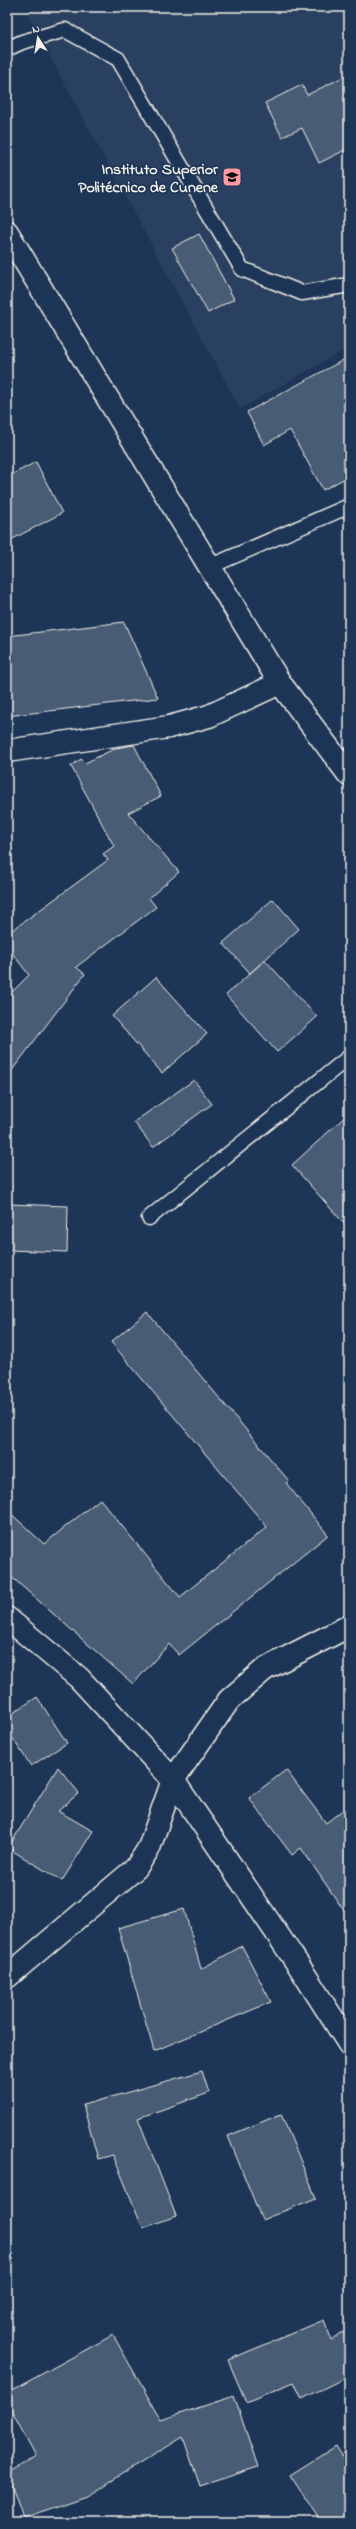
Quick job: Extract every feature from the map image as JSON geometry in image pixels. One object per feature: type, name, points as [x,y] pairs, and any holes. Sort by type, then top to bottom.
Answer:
[{"type":"street","points":[[7,232],[280,683],[349,775]]},
{"type":"street","points":[[7,751],[169,727],[209,716],[280,683]]},
{"type":"street","points":[[7,1618],[79,1678],[173,1780],[299,1966],[349,2044]]},
{"type":"street","points":[[7,1977],[136,1868],[149,1848],[173,1780],[229,1700],[259,1674],[349,1626]]},
{"type":"lane","points":[[7,49],[22,42],[65,30],[118,59],[242,269],[302,292],[349,285]]},
{"type":"lane","points":[[209,567],[349,506]]},
{"type":"lane","points":[[149,1218],[349,1057]]},
{"type":"shaded area","name":"Instituto Superior Politécnico de Cunene","points":[[23,7],[349,7],[349,347],[240,409]]},
{"type":"building","points":[[349,74],[349,148],[319,163],[302,128],[282,137],[265,103],[302,85],[307,95]]},
{"type":"building","points":[[199,234],[234,299],[208,313],[172,248]]},
{"type":"building","points":[[349,357],[349,476],[323,490],[290,430],[264,445],[247,412]]},
{"type":"building","points":[[36,462],[62,513],[7,542],[7,477]]},
{"type":"building","points":[[124,622],[158,698],[7,716],[7,636]]},
{"type":"building","points":[[134,745],[161,796],[128,813],[179,872],[149,898],[156,907],[76,967],[85,974],[7,1077],[7,997],[29,975],[7,946],[7,934],[108,860],[103,854],[114,846],[71,766],[81,759],[85,763],[116,748]]},
{"type":"building","points":[[273,899],[299,929],[250,973],[223,943]]},
{"type":"building","points":[[265,960],[317,1017],[277,1052],[226,995]]},
{"type":"building","points":[[156,977],[207,1034],[162,1073],[112,1016]]},
{"type":"building","points":[[194,1080],[212,1104],[153,1147],[134,1122]]},
{"type":"building","points":[[349,1113],[349,1229],[292,1165]]},
{"type":"building","points":[[7,1204],[68,1206],[67,1252],[7,1250]]},
{"type":"building","points":[[147,1312],[289,1481],[286,1483],[328,1535],[179,1655],[169,1644],[133,1684],[7,1573],[7,1510],[44,1544],[100,1499],[180,1597],[267,1527],[111,1342]]},
{"type":"building","points":[[37,1697],[67,1743],[31,1766],[7,1730],[7,1717]]},
{"type":"building","points":[[58,1767],[79,1793],[58,1811],[93,1831],[62,1881],[8,1848]]},
{"type":"building","points":[[286,1770],[326,1823],[349,1805],[349,1918],[301,1848],[292,1855],[249,1798]]},
{"type":"building","points":[[184,1909],[201,1969],[242,1946],[271,2002],[154,2051],[118,1928]]},
{"type":"building","points":[[202,2071],[209,2093],[138,2118],[176,2216],[143,2228],[113,2155],[98,2159],[83,2105]]},
{"type":"building","points":[[281,2114],[316,2198],[262,2220],[228,2136]]},
{"type":"building","points":[[324,2320],[332,2341],[349,2328],[349,2376],[302,2399],[294,2382],[246,2402],[228,2360]]},
{"type":"building","points":[[113,2335],[161,2420],[234,2396],[258,2467],[200,2486],[183,2437],[87,2496],[23,2518],[7,2473],[36,2456],[7,2403],[7,2393]]},
{"type":"building","points":[[336,2446],[349,2467],[349,2522],[321,2522],[290,2475]]},
{"type":"place","name":"Instituto Superior Politécnico de Cunene","points":[[232,177]]}]
